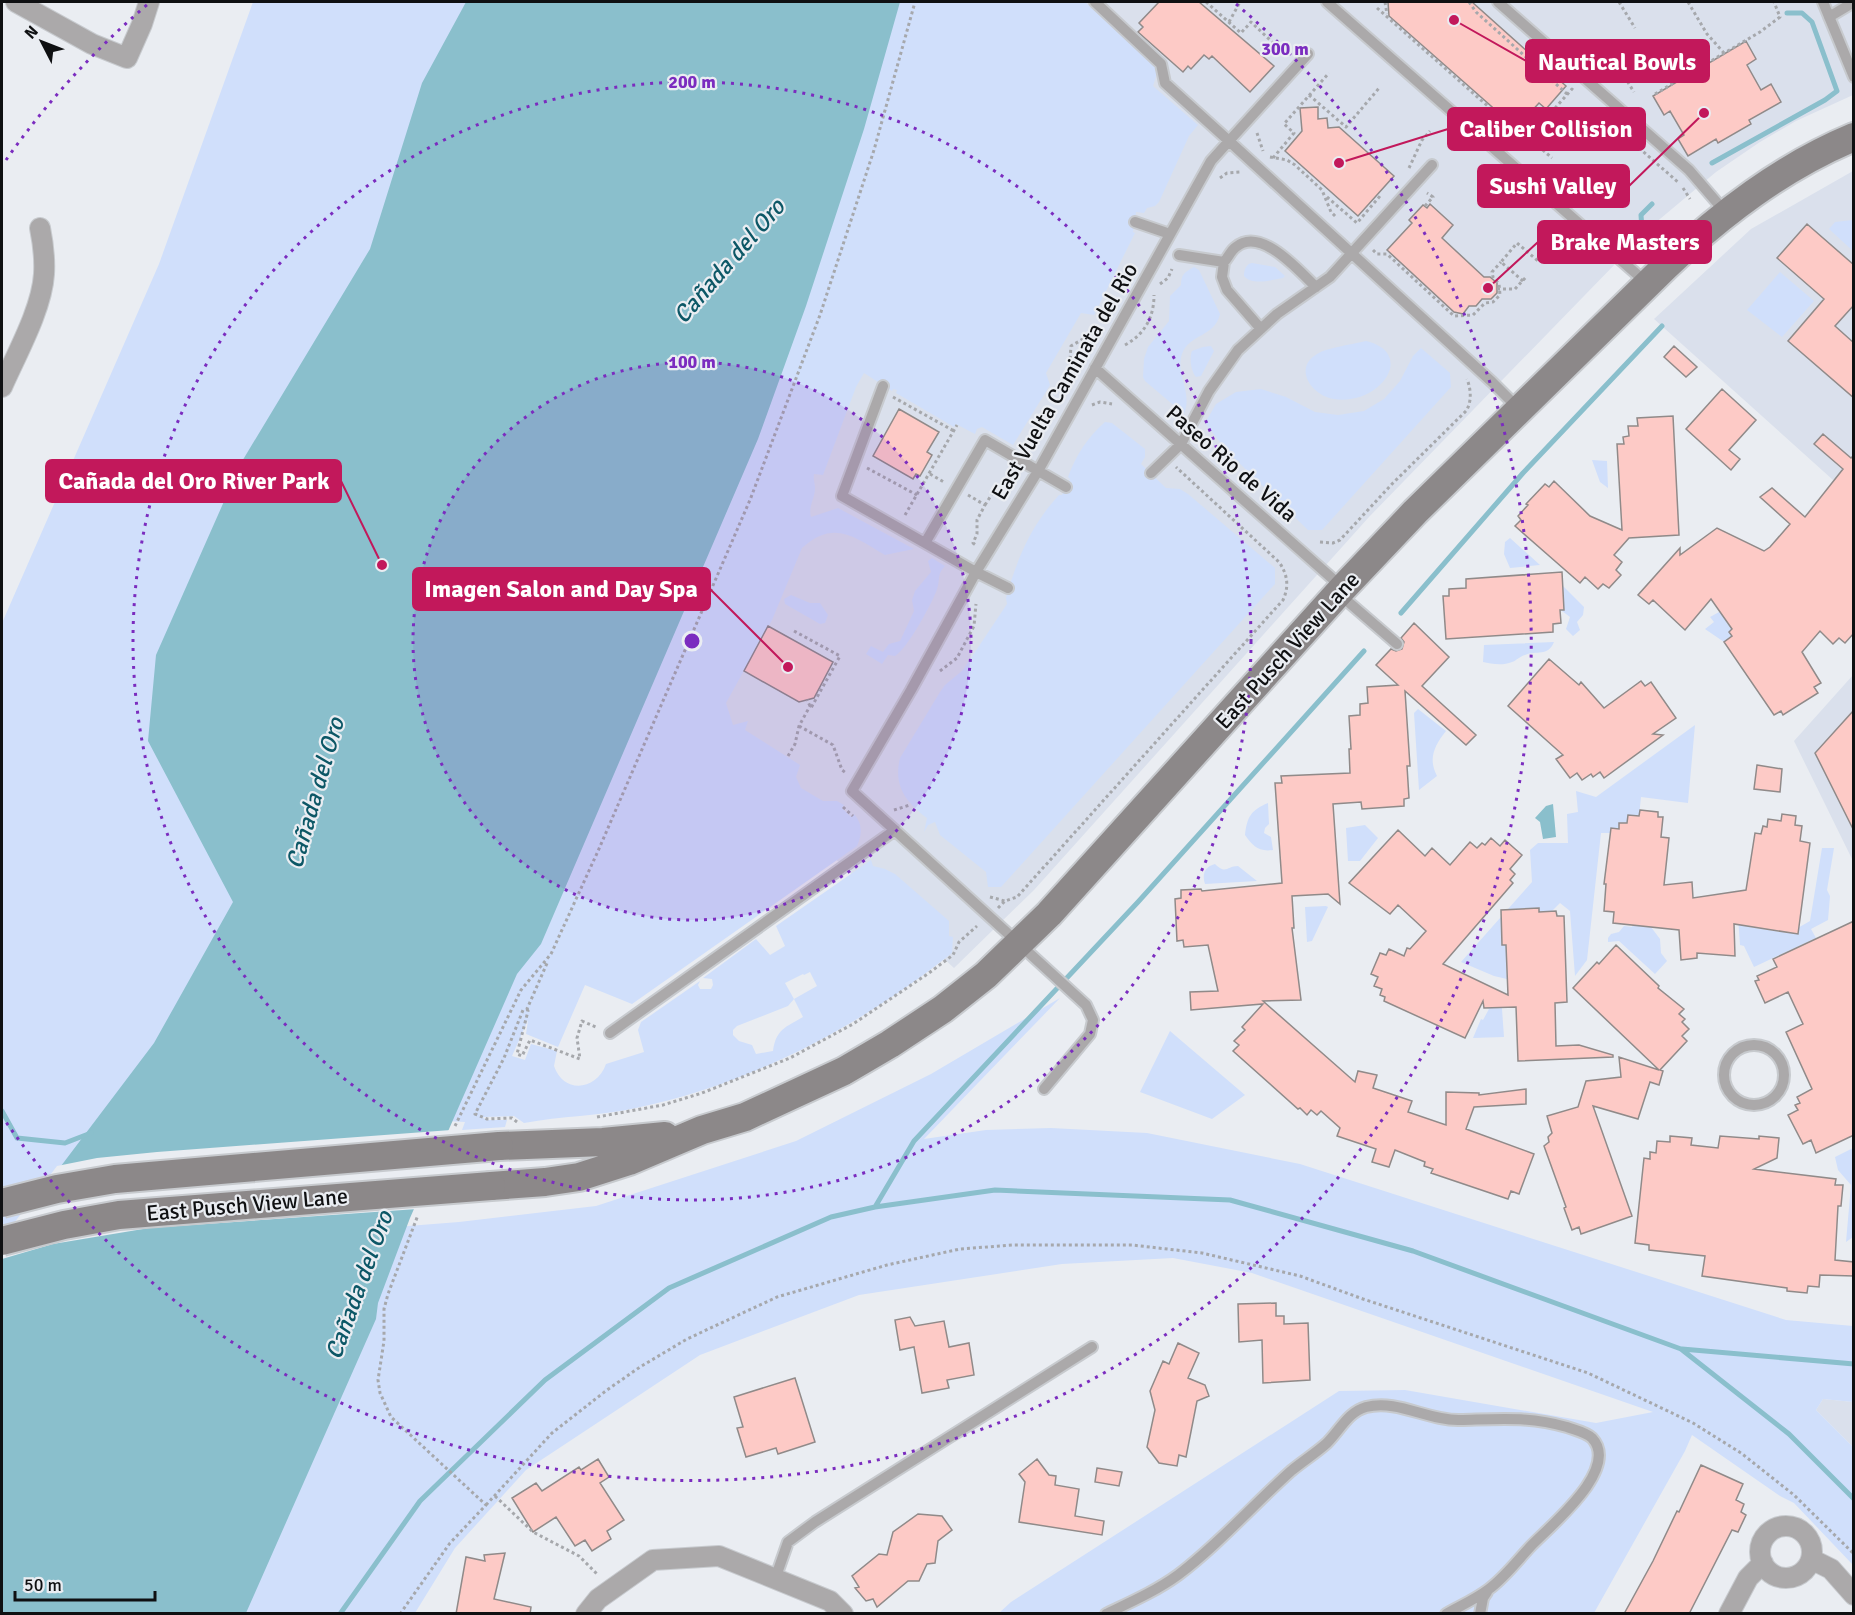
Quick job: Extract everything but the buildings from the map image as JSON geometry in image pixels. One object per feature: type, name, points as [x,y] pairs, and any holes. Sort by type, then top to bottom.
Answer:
[{"type":"main road","name":"East Pusch View Lane","points":[[2,1241],[64,1225],[119,1215],[544,1182],[579,1177],[629,1161],[702,1130],[745,1117],[844,1071],[890,1044],[943,1009],[986,975],[1057,906],[1340,590],[1415,512],[1694,240],[1726,213],[1801,162],[1854,137]]},
{"type":"main road","name":"East Pusch View Lane","points":[[2,1203],[57,1189],[114,1179],[508,1136],[613,1142],[702,1130]]},
{"type":"street","points":[[16,2],[92,44],[127,58],[149,2]]},
{"type":"street","points":[[2,387],[40,295],[44,276],[45,250],[40,228]]},
{"type":"street","points":[[1781,1527],[1798,1529],[1805,1534],[1812,1549],[1811,1559],[1803,1572],[1787,1578],[1779,1577],[1771,1573],[1763,1563],[1760,1551],[1767,1535],[1781,1527]]},
{"type":"street","points":[[586,1614],[597,1599],[653,1560],[719,1556],[830,1601],[843,1614]]},
{"type":"street","points":[[1811,1559],[1831,1569],[1854,1595]]},
{"type":"street","points":[[1729,1614],[1748,1578],[1763,1563]]},
{"type":"lane","points":[[1095,2],[1161,64],[1166,83],[1520,410]]},
{"type":"lane","points":[[1327,2],[1648,284]]},
{"type":"lane","points":[[1498,2],[1689,170],[1726,213]]},
{"type":"lane","points":[[1823,2],[1854,77]]},
{"type":"lane","points":[[1829,17],[1854,2]]},
{"type":"lane","name":"East Vuelta Caminata del Rio","points":[[859,798],[852,791],[976,572],[1038,471],[1211,161],[1308,54]]},
{"type":"lane","points":[[1151,473],[1181,444],[1209,391],[1238,350],[1277,314],[1330,277],[1432,165]]},
{"type":"lane","points":[[1135,222],[1170,234]]},
{"type":"lane","points":[[1261,329],[1227,290],[1222,277],[1224,262],[1236,246],[1254,241],[1275,249],[1316,287]]},
{"type":"lane","points":[[1179,255],[1224,262]]},
{"type":"lane","name":"Paseo Rio de Vida","points":[[1095,368],[1181,444],[1397,644]]},
{"type":"lane","points":[[883,386],[842,496],[1008,588]]},
{"type":"lane","points":[[925,543],[984,440],[1066,487]]},
{"type":"lane","points":[[859,798],[1086,1005],[1093,1020],[1090,1034],[1044,1089]]},
{"type":"lane","points":[[610,1033],[895,830]]},
{"type":"lane","points":[[1756,1045],[1773,1051],[1779,1057],[1785,1074],[1780,1090],[1768,1102],[1760,1105],[1743,1103],[1736,1099],[1726,1086],[1724,1077],[1732,1054],[1748,1046],[1756,1045]]},
{"type":"lane","points":[[775,1579],[788,1542],[815,1522],[1092,1347]]},
{"type":"lane","points":[[1106,1614],[1149,1593],[1177,1575],[1292,1470],[1327,1443],[1350,1415],[1364,1407],[1380,1404],[1440,1418],[1459,1420],[1510,1418],[1547,1422],[1590,1436],[1599,1448],[1599,1461],[1593,1475],[1574,1503],[1489,1589],[1483,1598],[1480,1614]]},
{"type":"lane","points":[[1446,1614],[1489,1589]]},
{"type":"path","points":[[508,1136],[521,1126],[512,1118],[487,1119],[475,1114],[504,1058],[523,1010],[526,1009],[598,851],[771,446],[820,315],[874,150],[915,2]]},
{"type":"path","points":[[1206,2],[1241,33],[1251,22],[1287,55],[1286,61]]},
{"type":"path","points":[[1229,22],[1240,2]]},
{"type":"path","points":[[1385,2],[1387,16]]},
{"type":"path","points":[[1469,2],[1476,12],[1567,94]]},
{"type":"path","points":[[1619,2],[1635,28]]},
{"type":"path","points":[[1688,2],[1707,34],[1724,53]]},
{"type":"path","points":[[1655,94],[1760,32],[1780,17],[1774,2]]},
{"type":"path","points":[[1377,8],[1552,158]]},
{"type":"path","points":[[1605,46],[1634,92]]},
{"type":"path","points":[[1273,158],[1294,133],[1284,124],[1329,73]]},
{"type":"path","points":[[1309,95],[1346,127],[1380,87]]},
{"type":"path","points":[[1523,144],[1572,89],[1580,96]]},
{"type":"path","points":[[1552,111],[1575,132]]},
{"type":"path","points":[[1636,145],[1679,183],[1690,199]]},
{"type":"path","points":[[1218,180],[1233,171],[1245,174]]},
{"type":"path","points":[[1326,196],[1357,223],[1380,196],[1383,199],[1389,192]]},
{"type":"path","points":[[1526,277],[1515,289],[1498,289],[1500,284],[1492,277],[1492,272],[1517,243],[1538,261]]},
{"type":"path","points":[[1108,380],[1123,346],[1140,336],[1153,313],[1156,290],[1168,278],[1179,255]]},
{"type":"path","points":[[1501,261],[1523,281]]},
{"type":"path","points":[[1074,371],[1070,360],[1071,346],[1083,339],[1093,338]]},
{"type":"path","points":[[1320,542],[1334,543],[1340,540],[1377,499],[1466,411],[1470,402],[1470,386],[1462,373]]},
{"type":"path","points":[[892,396],[954,431]]},
{"type":"path","points":[[1088,408],[1094,404],[1108,402],[1120,411]]},
{"type":"path","points":[[901,410],[905,404]]},
{"type":"path","points":[[898,528],[957,425]]},
{"type":"path","points":[[595,1117],[663,1105],[745,1077],[821,1042],[873,1011],[953,955],[959,942],[1005,901],[1017,897],[1283,600],[1287,591],[1284,569],[1280,562],[1181,473],[1168,457]]},
{"type":"path","points":[[927,464],[933,468]]},
{"type":"path","points":[[866,467],[917,495]]},
{"type":"path","points":[[930,474],[985,505]]},
{"type":"path","points":[[988,552],[973,543],[977,534],[977,520],[992,494]]},
{"type":"path","points":[[939,672],[957,658],[974,626],[976,604],[989,579]]},
{"type":"path","points":[[788,756],[795,744],[799,726],[840,656],[794,631]]},
{"type":"path","points":[[807,700],[810,706]]},
{"type":"path","points":[[799,726],[833,745],[842,770],[859,780]]},
{"type":"path","points":[[848,811],[859,798]]},
{"type":"path","points":[[891,810],[910,805]]},
{"type":"path","points":[[843,807],[853,816]]},
{"type":"path","points":[[453,1128],[521,990],[551,954]]},
{"type":"path","points":[[526,1009],[528,1011],[517,1054],[522,1056],[530,1040],[580,1059],[577,1038],[582,1021]]},
{"type":"path","points":[[419,1213],[396,1271],[384,1310],[384,1341],[378,1380],[380,1393],[391,1417],[484,1503]]},
{"type":"path","points":[[400,1614],[450,1543],[484,1503],[552,1433],[640,1367],[687,1340],[777,1297],[887,1265],[960,1249],[1013,1245],[1132,1245],[1202,1253],[1300,1276],[1588,1373],[1693,1423],[1741,1453],[1794,1495],[1854,1554]]},
{"type":"path","points":[[494,1495],[533,1532],[579,1556],[612,1589]]},
{"type":"shaded area","points":[[253,2],[1085,2],[1155,67],[1157,73],[1153,86],[1198,125],[1189,136],[1159,202],[1147,208],[1144,213],[1136,212],[1133,232],[1135,233],[1094,315],[1081,313],[1046,373],[1050,385],[1013,445],[982,427],[977,429],[975,434],[956,424],[954,427],[896,393],[897,390],[892,391],[864,373],[856,387],[823,475],[814,474],[815,488],[810,509],[811,517],[838,508],[914,549],[885,555],[854,537],[834,533],[813,539],[802,548],[772,620],[726,703],[733,725],[748,721],[745,730],[800,765],[796,777],[801,788],[823,801],[837,801],[844,805],[842,808],[851,817],[854,814],[861,830],[857,846],[632,1004],[585,985],[558,1047],[526,1034],[528,1020],[512,1056],[525,1060],[531,1044],[557,1051],[554,1066],[565,1082],[580,1086],[588,1084],[602,1073],[606,1064],[644,1052],[638,1030],[641,1022],[700,981],[698,985],[700,989],[711,989],[712,979],[703,978],[756,939],[770,955],[785,946],[776,926],[871,860],[873,866],[895,874],[949,921],[949,936],[953,937],[952,953],[917,980],[842,1028],[763,1068],[721,1084],[622,1111],[524,1123],[514,1116],[483,1118],[507,1120],[505,1127],[462,1130],[465,1122],[428,1120],[268,1237],[459,1222],[596,1206],[796,1141],[931,1074],[1060,998],[924,1139],[986,1130],[1051,1128],[1147,1133],[1300,1164],[1786,1320],[1853,1326],[1853,1402],[1823,1399],[1816,1410],[1853,1447],[1853,1565],[1794,1503],[1780,1496],[1692,1435],[1594,1613],[999,1613],[1011,1602],[1339,1391],[1405,1390],[1596,1423],[1653,1412],[1252,1273],[1173,1258],[1062,1264],[859,1295],[700,1355],[526,1470],[455,1548],[415,1613],[2,1613],[2,623],[159,264]],"holes":[[[810,972],[817,986],[794,999],[785,983]],[[794,999],[803,1017],[779,1033],[773,1051],[756,1054],[752,1045],[739,1041],[733,1035],[733,1030],[737,1026],[788,1006]]]},
{"type":"shaded area","points":[[990,2],[1853,2],[1853,95],[1796,121],[1760,142],[1716,172],[1654,224],[1369,517],[1034,890],[954,968],[692,727]]},
{"type":"shaded area","points":[[1853,171],[1853,498],[1654,319],[1751,229]]},
{"type":"shaded area","points":[[1854,220],[1853,251],[1829,229],[1835,222]]},
{"type":"shaded area","points":[[1252,263],[1275,267],[1285,276],[1268,281],[1252,281],[1244,276],[1244,272]]},
{"type":"shaded area","points":[[1194,267],[1199,270],[1220,314],[1213,327],[1185,347],[1182,354],[1180,361],[1186,398],[1184,414],[1145,381],[1143,377],[1144,359],[1148,347],[1169,321],[1170,296],[1181,285],[1184,274]]},
{"type":"shaded area","points":[[1780,272],[1814,301],[1782,337],[1747,310]]},
{"type":"shaded area","points":[[1366,341],[1381,347],[1389,356],[1390,366],[1386,377],[1378,387],[1366,395],[1351,399],[1334,399],[1319,393],[1308,381],[1306,367],[1317,354]]},
{"type":"shaded area","points":[[1211,346],[1214,351],[1201,376],[1196,377],[1191,364],[1192,351]]},
{"type":"shaded area","points":[[1421,348],[1450,373],[1451,387],[1322,530],[1308,530],[1226,450],[1205,423],[1216,404],[1236,392],[1261,389],[1286,397],[1315,412],[1338,415],[1364,411],[1384,399],[1400,381],[1413,356]]},
{"type":"shaded area","points":[[1105,422],[1112,423],[1145,449],[1145,457],[1141,464],[1166,488],[1180,489],[1188,494],[1275,568],[1275,584],[1001,887],[988,887],[986,872],[940,835],[935,822],[928,825],[924,832],[927,818],[907,799],[900,785],[898,768],[900,758],[940,692],[963,670],[1007,604],[1006,598],[1015,570],[1033,530],[1049,506],[1059,495],[1062,495],[1078,454]]},
{"type":"shaded area","points":[[1592,460],[1607,461],[1608,488],[1600,482]]},
{"type":"shaded area","points":[[1510,538],[1540,565],[1510,568],[1504,554],[1505,542]]},
{"type":"shaded area","points":[[932,558],[945,566],[940,572],[933,599],[906,645],[895,656],[888,655],[882,664],[866,654],[871,646],[883,652],[889,644],[900,641],[914,611],[912,600],[915,591],[931,572],[928,561]]},
{"type":"shaded area","points":[[1562,585],[1584,607],[1583,615],[1577,622],[1580,630],[1573,636],[1566,629],[1570,617],[1562,611]]},
{"type":"shaded area","points":[[791,595],[810,603],[820,603],[828,615],[825,623],[820,624],[785,604],[784,599]]},
{"type":"shaded area","points":[[1730,606],[1726,621],[1732,629],[1729,632],[1732,636],[1724,642],[1705,629],[1714,622],[1710,617]]},
{"type":"shaded area","points":[[1554,642],[1548,650],[1529,654],[1508,663],[1483,662],[1484,645]]},
{"type":"shaded area","points":[[1853,675],[1854,859],[1853,861],[1794,741]]},
{"type":"shaded area","points":[[1418,709],[1446,731],[1438,742],[1433,758],[1437,776],[1419,790],[1414,713]]},
{"type":"shaded area","points":[[1695,725],[1688,803],[1641,797],[1639,816],[1627,823],[1620,823],[1619,829],[1611,828],[1610,833],[1601,833],[1587,960],[1575,976],[1570,911],[1560,903],[1552,911],[1539,912],[1539,908],[1502,920],[1502,945],[1516,945],[1506,957],[1507,979],[1461,962],[1532,882],[1530,850],[1538,843],[1568,843],[1567,814],[1578,812],[1576,791],[1596,797]]},
{"type":"shaded area","points":[[1268,803],[1269,824],[1264,833],[1271,837],[1273,850],[1263,850],[1256,847],[1245,835],[1251,815]]},
{"type":"shaded area","points":[[1365,825],[1378,838],[1360,861],[1348,861],[1346,828]]},
{"type":"shaded area","points":[[1822,848],[1834,848],[1827,890],[1830,896],[1828,920],[1811,929],[1816,938],[1754,967],[1744,946],[1740,945],[1738,917],[1749,927],[1789,933],[1810,921]]},
{"type":"shaded area","points":[[1215,864],[1222,869],[1238,866],[1257,881],[1205,884],[1205,872],[1208,867]]},
{"type":"shaded area","points":[[1305,907],[1328,907],[1312,941],[1307,942]]},
{"type":"shaded area","points":[[1633,925],[1651,927],[1660,939],[1661,953],[1667,961],[1655,974],[1619,941],[1608,942],[1611,934],[1619,932],[1624,926],[1632,927]]},
{"type":"shaded area","points":[[1501,995],[1504,1037],[1473,1038],[1481,1019],[1483,1020],[1489,1009],[1486,1008]]},
{"type":"shaded area","points":[[1170,1031],[1245,1095],[1212,1119],[1140,1092]]},
{"type":"shaded area","points":[[1853,1148],[1853,1237],[1846,1242],[1851,1185],[1838,1170],[1835,1157]]},
{"type":"shaded area","points":[[1823,1399],[1853,1402],[1853,1447],[1816,1410]]},
{"type":"water","name":"Cañada del Oro","points":[[466,2],[900,2],[864,129],[806,306],[758,439],[541,944],[517,974],[410,1218],[378,1303],[376,1319],[246,1613],[2,1613],[2,1244],[154,1043],[233,902],[148,741],[156,655],[241,463],[370,249],[422,83]]},
{"type":"water","points":[[1553,804],[1556,837],[1543,839],[1540,822],[1535,818],[1546,806]]},
{"type":"pier","points":[[451,1130],[417,1209],[149,1228],[53,1244],[2,1259],[2,1239],[57,1166],[97,1158],[157,1152]]},
{"type":"waterway","points":[[1712,163],[1825,100],[1837,91],[1812,22],[1802,13],[1787,13]]},
{"type":"waterway","points":[[1642,229],[1641,215],[1652,204]]},
{"type":"waterway","points":[[1401,613],[1523,473],[1662,326]]},
{"type":"waterway","points":[[875,1207],[914,1141],[1138,902],[1364,651]]},
{"type":"waterway","points":[[2,1111],[17,1138],[65,1143],[91,1133]]},
{"type":"waterway","points":[[340,1614],[420,1501],[545,1380],[669,1288],[831,1217],[875,1207],[995,1190],[1230,1200],[1413,1251],[1681,1349],[1789,1434],[1854,1499]]},
{"type":"waterway","points":[[1682,1349],[1854,1364]]},
{"type":"place","name":"Nautical Bowls","points":[[1454,20]]},
{"type":"place","name":"Sushi Valley","points":[[1704,113]]},
{"type":"place","name":"Caliber Collision","points":[[1339,163]]},
{"type":"place","name":"Brake Masters","points":[[1488,288]]},
{"type":"place","name":"Cañada del Oro River Park","points":[[382,565]]},
{"type":"place","name":"Imagen Salon and Day Spa","points":[[788,667]]}]
